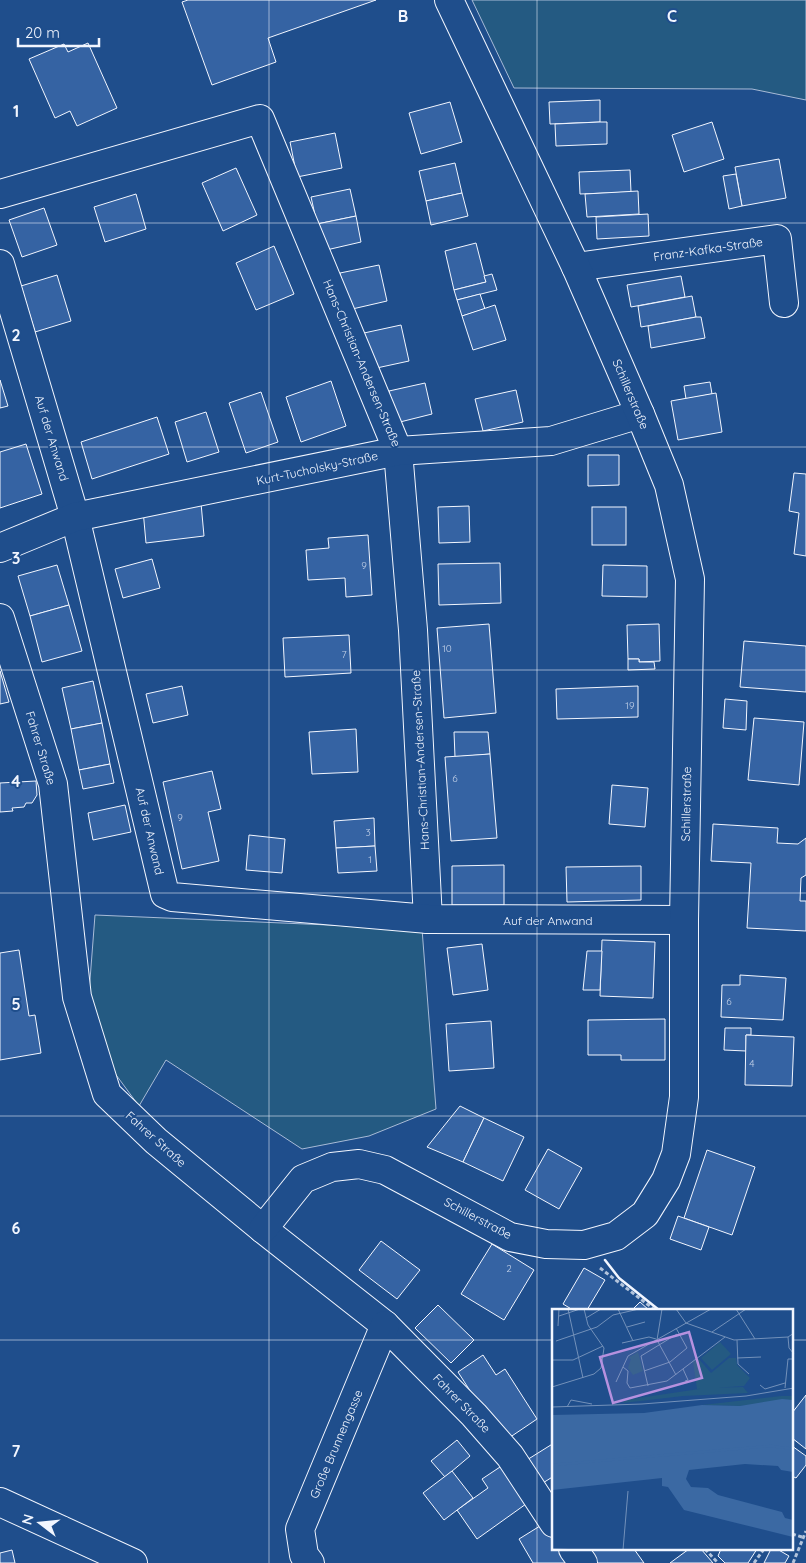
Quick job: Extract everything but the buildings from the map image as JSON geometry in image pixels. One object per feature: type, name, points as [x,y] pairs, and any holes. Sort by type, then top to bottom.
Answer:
[{"type":"street","name":"Schillerstraße","points":[[263,1229],[303,1179],[332,1166],[359,1164],[385,1170],[510,1237],[546,1244],[584,1245],[616,1236],[645,1214],[666,1180],[676,1154],[684,1097],[684,920],[690,579],[669,485],[640,414],[576,267],[449,0]]},
{"type":"street","name":"Hans-Christian-Andersen-Straße","points":[[0,194],[260,119],[398,451],[413,630],[428,919]]},
{"type":"street","name":"Franz-Kafka-Straße","points":[[576,267],[777,239],[784,303]]},
{"type":"street","name":"Auf der Anwand","points":[[0,264],[75,517],[165,894],[172,898],[428,919],[684,920]]},
{"type":"street","name":"Kurt-Tucholsky-Straße","points":[[0,548],[75,517],[398,451],[552,441],[640,414]]},
{"type":"street","name":"Fahrer Straße","points":[[0,618],[53,784],[76,997],[107,1094],[156,1141],[263,1229],[385,1325],[474,1415],[510,1456],[552,1520]]},
{"type":"street","name":"Große Brunnengasse","points":[[307,1559],[300,1529],[385,1325]]},
{"type":"street","points":[[0,1502],[132,1563]]},
{"type":"street","points":[[574,1550],[583,1563]]},
{"type":"path","points":[[574,1245],[654,1309]]},
{"type":"path","points":[[793,1563],[806,1531]]},
{"type":"path","points":[[794,1535],[802,1537]]},
{"type":"path","points":[[706,1550],[718,1563]]},
{"type":"path","points":[[754,1563],[763,1550]]},
{"type":"shaded area","points":[[472,0],[806,0],[806,100],[752,89],[514,88]]},
{"type":"shaded area","points":[[95,915],[422,929],[436,1109],[369,1136],[302,1149],[166,1060],[139,1106],[111,1068],[89,993]]},
{"type":"wall","points":[[605,1260],[619,1278],[658,1309]]}]
